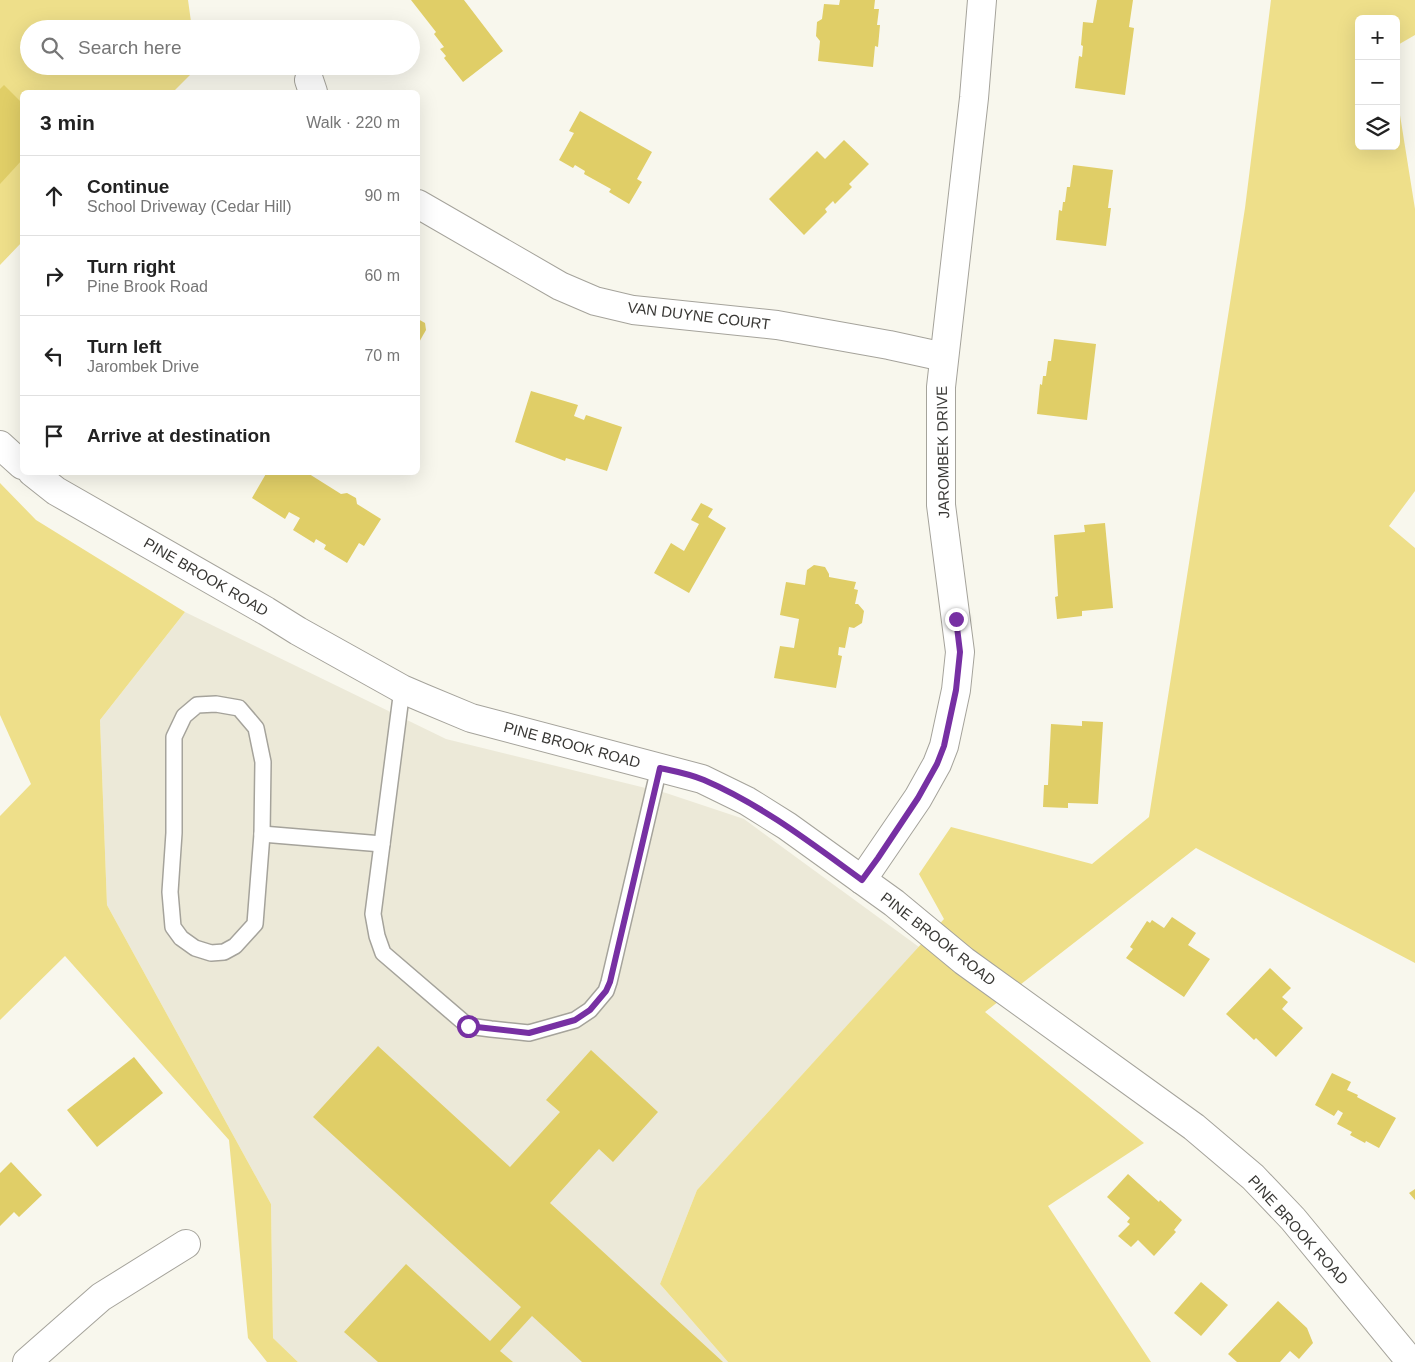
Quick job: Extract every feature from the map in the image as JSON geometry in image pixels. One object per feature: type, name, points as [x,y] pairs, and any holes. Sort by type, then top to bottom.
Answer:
[{"type":"street","name":"JAROMBEK DRIVE","points":[[862,880],[913,806],[937,764],[944,746],[956,690],[960,652],[941,505],[941,388],[974,98],[982,0]]},
{"type":"street","name":"VAN DUYNE COURT","points":[[420,205],[560,286],[595,300],[633,310],[777,326],[889,345],[944,357]]},
{"type":"street","points":[[0,445],[20,463]]},
{"type":"street","name":"PINE BROOK ROAD","points":[[36,475],[56,491],[402,689],[470,718],[702,779],[747,801],[787,826],[915,919],[964,961],[1194,1127],[1245,1171],[1293,1219],[1411,1362]]},
{"type":"street","points":[[27,1362],[101,1297],[186,1244]]},
{"type":"lane","points":[[402,689],[373,914],[377,936],[382,952],[468,1026],[529,1033],[575,1020],[590,1010],[606,991],[610,982],[660,768]]},
{"type":"lane","points":[[216,704],[239,708],[256,728],[263,762],[262,834],[255,924],[235,946],[224,952],[210,953],[195,948],[181,938],[173,927],[170,892],[174,833],[174,737],[184,716],[197,706],[216,704]]},
{"type":"lane","points":[[262,834],[382,844]]},
{"type":"shaded area","points":[[0,0],[188,0],[191,20],[20,20],[20,75],[190,75],[175,90],[20,90],[20,244],[0,265]]},
{"type":"shaded area","points":[[1271,0],[1415,0],[1415,35],[1400,44],[1400,15],[1355,15],[1355,150],[1400,150],[1400,115],[1415,209],[1415,491],[1389,526],[1415,548],[1415,963],[1196,848],[985,1012],[1144,1143],[1048,1206],[1151,1362],[728,1362],[660,1284],[697,1190],[944,919],[919,874],[951,827],[1092,864],[1149,817],[1245,208]]},
{"type":"shaded area","points":[[0,483],[36,520],[185,612],[100,720],[107,905],[271,1204],[273,1338],[298,1362],[267,1362],[248,1338],[229,1140],[65,956],[0,1020],[0,816],[31,784],[0,715]]},
{"type":"shaded area","points":[[185,612],[446,739],[666,793],[744,819],[919,947],[697,1190],[660,1284],[728,1362],[298,1362],[273,1338],[271,1204],[107,905],[100,720]]},
{"type":"building","points":[[411,0],[464,0],[503,51],[463,82],[444,58],[446,56],[440,49],[444,47],[434,34],[436,32]]},
{"type":"building","points":[[840,0],[875,0],[874,9],[879,9],[877,25],[880,25],[878,47],[875,46],[873,67],[818,61],[820,41],[816,36],[817,22],[822,19],[824,4],[839,5]]},
{"type":"building","points":[[1097,0],[1133,0],[1129,27],[1134,28],[1125,95],[1075,88],[1079,56],[1082,57],[1083,22],[1093,23]]},
{"type":"building","points":[[4,85],[20,101],[20,162],[0,184],[0,89]]},
{"type":"building","points":[[580,111],[652,152],[637,179],[642,182],[629,204],[609,192],[611,189],[584,174],[585,171],[575,165],[573,168],[559,160],[574,133],[569,131]]},
{"type":"building","points":[[844,140],[869,164],[849,184],[852,187],[835,204],[833,201],[825,209],[827,212],[804,235],[769,199],[817,151],[825,159]]},
{"type":"building","points":[[1073,165],[1113,170],[1106,246],[1056,240],[1059,210],[1062,211],[1067,187],[1070,187]]},
{"type":"building","points":[[420,320],[425,323],[426,330],[420,340]]},
{"type":"building","points":[[1054,339],[1096,344],[1087,420],[1037,414],[1040,384],[1042,385],[1043,376],[1046,376],[1048,361],[1051,361]]},
{"type":"building","points":[[531,391],[578,405],[574,416],[584,420],[586,415],[622,427],[607,471],[566,458],[565,461],[515,442]]},
{"type":"building","points":[[265,475],[311,475],[341,494],[347,493],[356,498],[357,504],[381,519],[364,546],[359,543],[347,563],[324,549],[326,545],[316,539],[314,543],[293,530],[300,518],[289,512],[285,519],[252,498]]},
{"type":"building","points":[[701,503],[713,509],[708,517],[726,528],[689,593],[654,573],[671,543],[684,551],[699,524],[691,520]]},
{"type":"building","points":[[1105,523],[1113,608],[1082,611],[1082,616],[1057,619],[1055,597],[1058,596],[1054,535],[1085,532],[1084,525]]},
{"type":"building","points":[[814,565],[825,567],[829,577],[856,582],[854,589],[858,590],[855,604],[858,604],[864,611],[862,623],[854,628],[849,627],[845,648],[839,647],[838,655],[842,656],[836,688],[774,678],[780,646],[794,648],[799,619],[780,615],[786,582],[805,585],[807,570]]},
{"type":"building","points":[[1082,721],[1103,722],[1098,804],[1068,803],[1068,808],[1043,807],[1044,785],[1048,785],[1051,724],[1082,726]]},
{"type":"building","points":[[1172,917],[1196,933],[1188,945],[1210,959],[1184,997],[1126,958],[1133,949],[1130,947],[1147,921],[1150,923],[1152,920],[1164,928]]},
{"type":"building","points":[[1270,968],[1291,988],[1282,997],[1288,1002],[1282,1009],[1303,1028],[1276,1057],[1226,1014]]},
{"type":"building","points":[[378,1046],[510,1167],[560,1112],[546,1100],[591,1050],[658,1112],[613,1162],[599,1149],[550,1203],[723,1362],[582,1362],[532,1316],[500,1351],[513,1362],[378,1362],[344,1332],[406,1264],[490,1341],[521,1307],[313,1117]]},
{"type":"building","points":[[134,1057],[163,1093],[97,1147],[67,1110]]},
{"type":"building","points":[[1332,1073],[1351,1082],[1347,1090],[1396,1118],[1379,1148],[1350,1135],[1352,1132],[1337,1124],[1343,1113],[1338,1110],[1334,1116],[1315,1105]]},
{"type":"building","points":[[11,1162],[42,1195],[19,1217],[14,1212],[0,1226],[0,1173]]},
{"type":"building","points":[[1128,1174],[1182,1220],[1174,1230],[1176,1232],[1154,1256],[1138,1240],[1131,1247],[1118,1236],[1130,1224],[1127,1222],[1130,1218],[1107,1197]]},
{"type":"building","points":[[1415,1189],[1415,1200],[1409,1193]]},
{"type":"building","points":[[1201,1282],[1228,1305],[1201,1336],[1174,1313]]},
{"type":"building","points":[[1278,1301],[1307,1328],[1313,1343],[1299,1359],[1290,1351],[1280,1362],[1237,1362],[1228,1354]]},
{"type":"route","points":[[468,1026],[529,1033],[575,1020],[590,1010],[606,991],[610,982],[660,768],[702,779],[747,801],[787,826],[862,880],[918,798],[937,764],[944,746],[956,690],[960,652],[956,619]]}]
